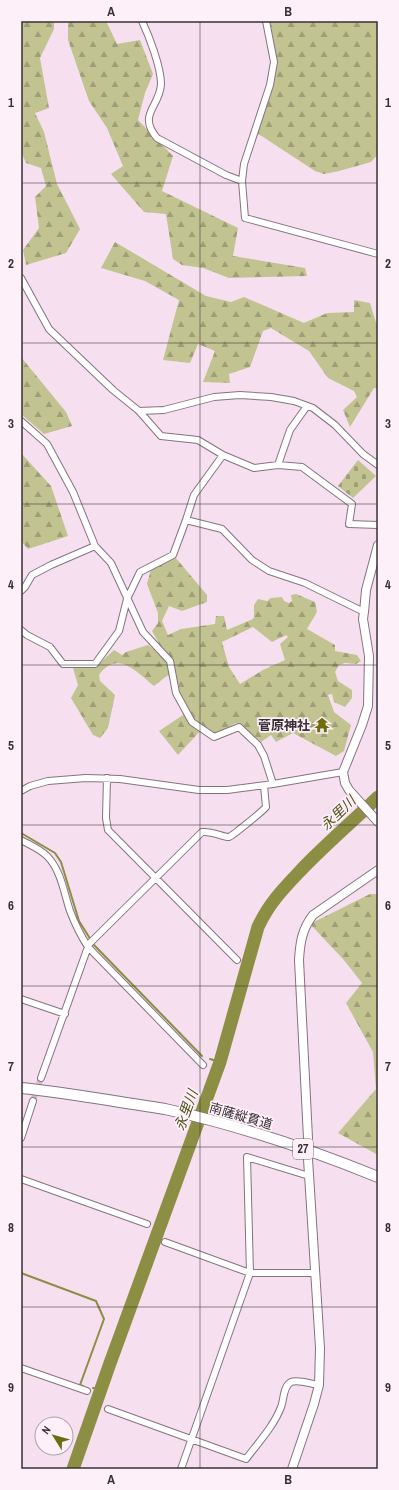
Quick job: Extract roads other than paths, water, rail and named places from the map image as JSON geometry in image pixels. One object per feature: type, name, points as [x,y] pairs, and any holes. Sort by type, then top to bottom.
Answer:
[{"type":"main road","name":"南薩縦貫道","points":[[21,1088],[50,1091],[164,1109],[288,1143],[345,1163],[378,1177]]},
{"type":"street","points":[[142,21],[154,50],[161,82],[160,90],[150,110],[150,130],[157,138],[226,175],[242,181]]},
{"type":"street","points":[[266,21],[274,62],[270,85],[244,164],[242,181],[245,218],[378,254]]},
{"type":"street","points":[[21,278],[49,329],[113,390],[139,411],[161,436],[198,440],[223,455],[254,468],[278,464],[302,467],[352,504],[349,524],[378,525]]},
{"type":"street","points":[[139,411],[164,410],[214,397],[240,395],[271,397],[294,401],[313,408],[335,425],[363,454],[378,465]]},
{"type":"street","points":[[278,464],[290,430],[307,406]]},
{"type":"street","points":[[21,421],[47,444],[73,492],[95,546],[111,563],[143,632],[170,661],[176,694],[192,722],[214,737],[239,727],[258,745],[264,756],[273,784]]},
{"type":"street","points":[[21,630],[27,635],[50,647],[63,664],[95,664],[119,631],[127,599],[140,572],[173,555],[194,496],[223,455]]},
{"type":"street","points":[[186,520],[222,530],[252,560],[269,571],[305,583],[364,612]]},
{"type":"street","points":[[376,821],[349,790],[342,772],[362,725],[368,706],[369,656],[363,619],[366,590],[378,545]]},
{"type":"street","points":[[21,591],[32,575],[95,546]]},
{"type":"street","points":[[21,791],[30,786],[48,782],[86,778],[106,778],[200,790],[227,790],[264,786],[342,772]]},
{"type":"street","points":[[106,778],[106,818],[108,830],[237,960]]},
{"type":"street","points":[[42,1078],[90,944],[202,832],[210,831],[228,837],[233,836],[254,816],[262,812],[266,807],[264,786]]},
{"type":"street","points":[[21,840],[38,849],[48,857],[56,869],[80,936],[90,944],[203,1065]]},
{"type":"street","points":[[308,1138],[299,960],[302,935],[306,924],[313,915],[378,870]]},
{"type":"street","points":[[21,999],[65,1014]]},
{"type":"street","points":[[21,1138],[33,1101]]},
{"type":"street","points":[[181,1469],[250,1273],[247,1157],[310,1176]]},
{"type":"street","points":[[292,1469],[319,1385],[320,1348],[308,1159]]},
{"type":"street","points":[[21,1179],[147,1224]]},
{"type":"street","points":[[165,1242],[250,1273],[315,1273]]},
{"type":"street","points":[[21,1368],[86,1391]]},
{"type":"street","points":[[108,1409],[246,1459],[270,1426],[281,1407],[285,1390],[289,1383],[295,1381],[319,1385]]},
{"type":"waterway","name":"永里川","points":[[73,1469],[220,1062],[258,927],[262,918],[277,896],[302,869],[378,797]]},
{"type":"waterway","points":[[21,833],[55,853],[61,862],[79,921],[94,945],[202,1056]]},
{"type":"waterway","points":[[210,1059],[220,1062]]},
{"type":"waterway","points":[[21,1273],[96,1301],[104,1319],[80,1385],[83,1386]]},
{"type":"waterway","points":[[93,1388],[100,1390]]},
{"type":"tunnel","points":[[33,1101],[41,1078]]},
{"type":"place","name":"菅原神社","points":[[322,725]]}]
